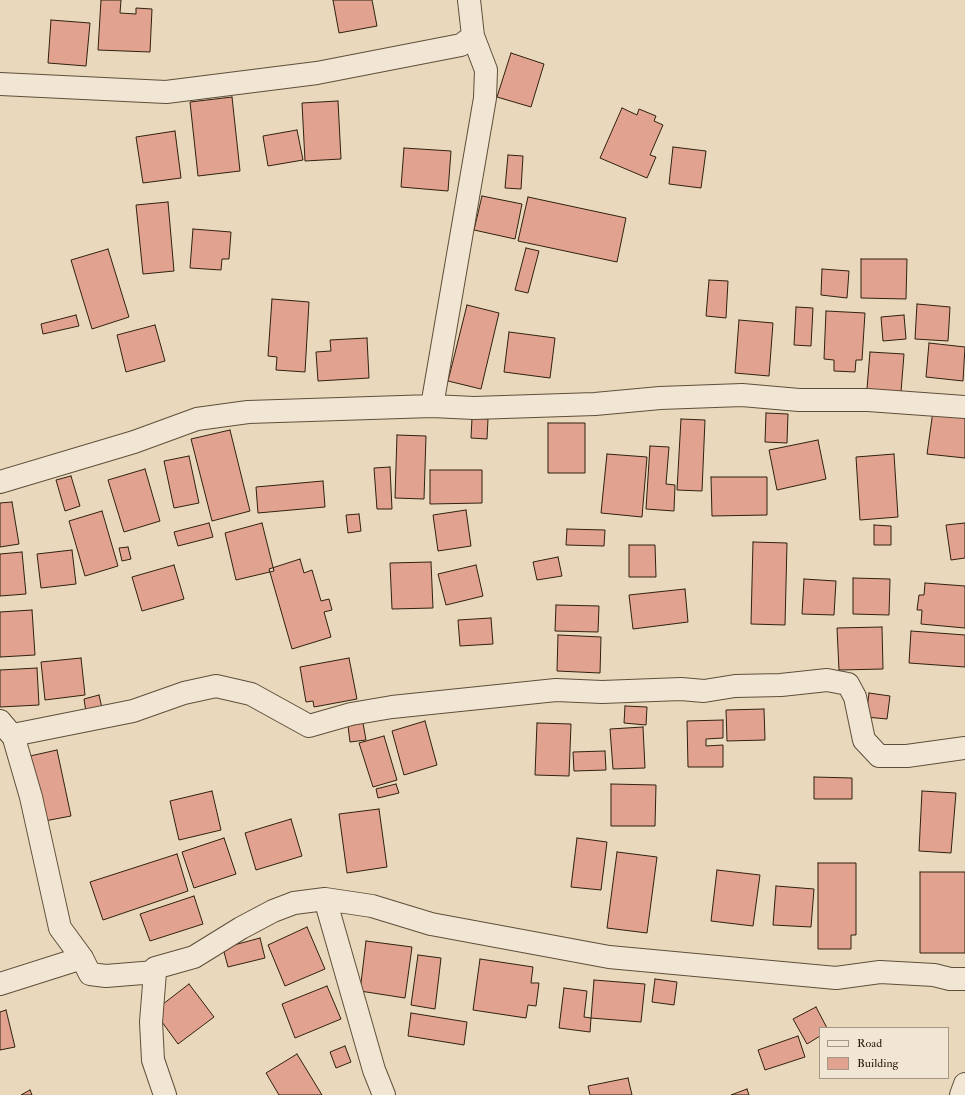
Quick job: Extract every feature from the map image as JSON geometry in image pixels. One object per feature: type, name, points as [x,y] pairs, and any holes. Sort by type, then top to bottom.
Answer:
[{"type":"street","points":[[432,406],[485,98],[486,70],[473,36],[469,0]]},
{"type":"street","points":[[0,84],[166,92],[317,73],[461,45],[473,36]]},
{"type":"street","points":[[0,482],[134,442],[197,419],[248,412],[432,406],[474,408],[595,404],[660,398],[742,395],[799,400],[868,400],[965,407]]},
{"type":"street","points":[[155,972],[106,976],[90,974],[82,958],[60,928],[31,797],[16,740],[13,735],[133,711],[184,693],[216,686],[252,694],[309,726],[351,714],[392,707],[556,690],[602,692],[681,689],[704,691],[735,686],[781,685],[827,680],[848,684],[854,697],[864,740],[879,756],[907,756],[965,748]]},
{"type":"street","points":[[0,721],[16,740]]},
{"type":"street","points":[[325,899],[371,1063],[384,1095]]},
{"type":"street","points":[[159,1094],[153,1060],[151,1022],[155,968],[194,957],[241,928],[273,911],[294,903],[325,899],[372,906],[431,924],[609,957],[836,978],[880,972],[934,975],[950,979],[965,979]]},
{"type":"street","points":[[0,984],[82,958]]},
{"type":"street","points":[[961,1095],[965,1084]]},
{"type":"building","points":[[101,0],[121,0],[120,13],[136,14],[136,8],[152,9],[150,52],[98,50]]},
{"type":"building","points":[[333,0],[372,0],[377,26],[339,33]]},
{"type":"building","points":[[51,20],[90,23],[86,66],[48,63]]},
{"type":"building","points":[[511,53],[544,64],[531,107],[497,97]]},
{"type":"building","points":[[232,97],[240,171],[198,176],[190,102]]},
{"type":"building","points":[[338,101],[341,159],[305,161],[302,103]]},
{"type":"building","points":[[622,108],[637,115],[639,109],[656,116],[654,121],[663,125],[650,155],[656,157],[647,178],[600,158]]},
{"type":"building","points":[[297,130],[303,160],[268,166],[263,136]]},
{"type":"building","points":[[175,131],[181,178],[143,183],[136,137]]},
{"type":"building","points":[[673,147],[706,151],[701,188],[669,184]]},
{"type":"building","points":[[404,148],[451,151],[448,191],[401,187]]},
{"type":"building","points":[[508,155],[523,156],[521,189],[505,188]]},
{"type":"building","points":[[482,196],[522,204],[515,239],[474,230]]},
{"type":"building","points":[[528,197],[626,218],[617,262],[518,241]]},
{"type":"building","points":[[168,202],[174,271],[143,274],[136,205]]},
{"type":"building","points":[[193,229],[231,232],[229,259],[222,259],[221,270],[190,268]]},
{"type":"building","points":[[526,248],[539,251],[528,293],[515,290]]},
{"type":"building","points":[[108,249],[129,317],[92,329],[71,260]]},
{"type":"building","points":[[861,259],[907,259],[906,299],[861,298]]},
{"type":"building","points":[[822,269],[849,271],[847,298],[821,295]]},
{"type":"building","points":[[709,280],[728,281],[726,318],[706,316]]},
{"type":"building","points":[[272,299],[309,302],[305,372],[276,370],[277,357],[268,356]]},
{"type":"building","points":[[917,304],[950,307],[948,341],[915,339]]},
{"type":"building","points":[[467,305],[499,313],[481,389],[448,381]]},
{"type":"building","points":[[796,307],[813,308],[811,346],[794,345]]},
{"type":"building","points":[[826,311],[865,313],[862,360],[856,360],[855,372],[834,371],[834,360],[824,359]]},
{"type":"building","points":[[76,315],[79,326],[43,334],[41,324]]},
{"type":"building","points":[[904,315],[906,339],[883,341],[881,317]]},
{"type":"building","points":[[739,320],[773,323],[769,376],[735,373]]},
{"type":"building","points":[[155,325],[165,361],[126,372],[117,335]]},
{"type":"building","points":[[509,332],[555,338],[550,378],[504,372]]},
{"type":"building","points":[[367,338],[369,378],[318,381],[316,352],[331,351],[330,340]]},
{"type":"building","points":[[929,343],[965,347],[963,381],[926,377]]},
{"type":"building","points":[[870,352],[904,354],[901,392],[867,389]]},
{"type":"building","points":[[933,411],[965,415],[965,458],[927,454]]},
{"type":"building","points":[[766,413],[788,414],[787,443],[765,442]]},
{"type":"building","points":[[472,418],[488,419],[487,439],[471,438]]},
{"type":"building","points":[[681,419],[705,420],[702,491],[677,490]]},
{"type":"building","points":[[548,423],[585,423],[585,473],[548,473]]},
{"type":"building","points":[[230,430],[250,511],[212,521],[191,439]]},
{"type":"building","points":[[397,435],[426,436],[424,499],[395,498]]},
{"type":"building","points":[[818,440],[826,479],[777,490],[769,450]]},
{"type":"building","points":[[650,446],[669,447],[666,484],[675,485],[674,511],[646,509]]},
{"type":"building","points":[[607,454],[647,457],[642,517],[601,513]]},
{"type":"building","points":[[894,454],[898,517],[860,520],[856,457]]},
{"type":"building","points":[[189,456],[199,503],[174,508],[164,461]]},
{"type":"building","points":[[390,467],[392,509],[377,509],[374,468]]},
{"type":"building","points":[[145,469],[160,521],[124,532],[108,480]]},
{"type":"building","points":[[430,470],[482,470],[482,503],[430,504]]},
{"type":"building","points":[[71,476],[80,506],[65,511],[56,480]]},
{"type":"building","points":[[711,477],[767,477],[767,515],[712,516]]},
{"type":"building","points":[[323,481],[325,507],[258,513],[256,487]]},
{"type":"building","points":[[12,502],[19,544],[0,547],[0,503]]},
{"type":"building","points":[[466,510],[471,546],[438,551],[433,515]]},
{"type":"building","points":[[102,511],[118,566],[85,576],[69,521]]},
{"type":"building","points":[[359,514],[361,531],[348,533],[346,515]]},
{"type":"building","points":[[209,523],[213,537],[178,546],[174,532]]},
{"type":"building","points":[[262,523],[274,571],[236,580],[225,533]]},
{"type":"building","points":[[965,523],[965,558],[951,560],[946,525]]},
{"type":"building","points":[[874,525],[891,526],[891,545],[874,545]]},
{"type":"building","points":[[567,529],[605,530],[604,546],[566,545]]},
{"type":"building","points":[[753,542],[787,543],[785,625],[751,624]]},
{"type":"building","points":[[629,545],[655,545],[656,577],[629,577]]},
{"type":"building","points":[[128,547],[131,559],[122,561],[119,548]]},
{"type":"building","points":[[72,550],[76,584],[41,588],[37,554]]},
{"type":"building","points":[[22,552],[26,594],[0,596],[0,554]]},
{"type":"building","points":[[558,557],[562,576],[537,580],[533,562]]},
{"type":"building","points":[[300,559],[304,573],[312,570],[321,601],[329,599],[332,610],[324,612],[331,637],[292,649],[269,569]]},
{"type":"building","points":[[431,562],[433,608],[392,609],[390,563]]},
{"type":"building","points":[[174,565],[184,599],[142,611],[132,577]]},
{"type":"building","points":[[476,565],[483,596],[446,605],[438,574]]},
{"type":"building","points":[[853,578],[890,579],[889,615],[853,614]]},
{"type":"building","points":[[804,579],[836,581],[834,615],[802,614]]},
{"type":"building","points":[[925,583],[965,586],[965,628],[921,624],[922,610],[917,610],[919,595],[924,595]]},
{"type":"building","points":[[685,589],[688,622],[633,629],[629,595]]},
{"type":"building","points":[[556,605],[599,606],[598,632],[555,631]]},
{"type":"building","points":[[32,610],[35,655],[0,657],[0,612]]},
{"type":"building","points":[[491,618],[493,644],[460,646],[458,620]]},
{"type":"building","points":[[882,627],[883,669],[839,670],[837,628]]},
{"type":"building","points":[[911,631],[965,635],[965,667],[909,663]]},
{"type":"building","points":[[558,635],[601,637],[600,673],[557,671]]},
{"type":"building","points":[[81,658],[85,695],[45,700],[41,662]]},
{"type":"building","points":[[349,658],[357,699],[314,707],[313,701],[306,702],[300,667]]},
{"type":"building","points":[[37,668],[39,705],[0,707],[0,670]]},
{"type":"building","points":[[869,693],[890,696],[887,719],[866,717]]},
{"type":"building","points":[[99,695],[102,708],[86,712],[84,699]]},
{"type":"building","points":[[625,706],[647,707],[646,725],[624,723]]},
{"type":"building","points":[[764,709],[765,740],[727,741],[726,710]]},
{"type":"building","points":[[723,720],[723,738],[706,739],[706,746],[723,745],[723,767],[688,767],[687,721]]},
{"type":"building","points":[[425,721],[437,765],[404,775],[392,731]]},
{"type":"building","points":[[363,723],[366,740],[350,742],[348,726]]},
{"type":"building","points":[[537,723],[571,724],[569,776],[535,775]]},
{"type":"building","points":[[643,727],[645,768],[613,769],[610,729]]},
{"type":"building","points":[[384,736],[397,780],[373,787],[359,743]]},
{"type":"building","points":[[57,750],[71,816],[34,823],[21,758]]},
{"type":"building","points":[[605,751],[606,770],[574,771],[573,752]]},
{"type":"building","points":[[814,777],[852,778],[852,799],[814,799]]},
{"type":"building","points":[[396,784],[399,793],[378,798],[376,789]]},
{"type":"building","points":[[611,784],[656,785],[655,826],[611,826]]},
{"type":"building","points":[[212,791],[221,830],[179,840],[170,801]]},
{"type":"building","points":[[922,791],[956,793],[951,853],[919,851]]},
{"type":"building","points":[[379,809],[387,867],[347,873],[339,814]]},
{"type":"building","points":[[291,819],[302,856],[256,870],[245,833]]},
{"type":"building","points":[[224,838],[236,874],[194,888],[182,852]]},
{"type":"building","points":[[577,838],[607,842],[601,890],[571,887]]},
{"type":"building","points":[[617,852],[657,857],[647,933],[607,928]]},
{"type":"building","points":[[177,854],[188,891],[103,920],[90,882]]},
{"type":"building","points":[[818,863],[856,863],[856,935],[851,935],[851,949],[818,949]]},
{"type":"building","points":[[717,870],[760,875],[753,926],[711,921]]},
{"type":"building","points":[[920,872],[965,872],[965,953],[920,953]]},
{"type":"building","points":[[776,886],[814,889],[811,927],[773,925]]},
{"type":"building","points":[[194,896],[203,924],[150,941],[140,914]]},
{"type":"building","points":[[307,927],[325,969],[285,986],[268,945]]},
{"type":"building","points":[[260,938],[265,958],[228,967],[223,948]]},
{"type":"building","points":[[366,941],[412,947],[405,998],[360,991]]},
{"type":"building","points":[[418,955],[441,958],[435,1009],[411,1005]]},
{"type":"building","points":[[480,959],[533,967],[531,983],[539,983],[536,1006],[528,1005],[526,1018],[473,1010]]},
{"type":"building","points":[[655,979],[677,982],[674,1005],[652,1002]]},
{"type":"building","points":[[594,980],[645,984],[641,1022],[591,1018]]},
{"type":"building","points":[[189,984],[214,1017],[178,1044],[154,1011]]},
{"type":"building","points":[[327,986],[341,1019],[295,1038],[282,1004]]},
{"type":"building","points":[[564,988],[587,991],[584,1017],[591,1018],[590,1032],[559,1028]]},
{"type":"building","points":[[816,1007],[826,1027],[819,1027],[819,1037],[807,1044],[793,1019]]},
{"type":"building","points":[[6,1010],[15,1047],[0,1050],[0,1012]]},
{"type":"building","points":[[411,1013],[467,1022],[464,1045],[408,1036]]},
{"type":"building","points":[[798,1036],[805,1057],[765,1070],[758,1050]]},
{"type":"building","points":[[345,1046],[351,1062],[336,1068],[330,1052]]},
{"type":"building","points":[[297,1054],[322,1095],[279,1095],[266,1073]]},
{"type":"building","points":[[628,1078],[632,1095],[590,1095],[588,1086]]},
{"type":"building","points":[[747,1089],[749,1095],[731,1095]]},
{"type":"building","points":[[30,1090],[32,1095],[21,1095]]}]
